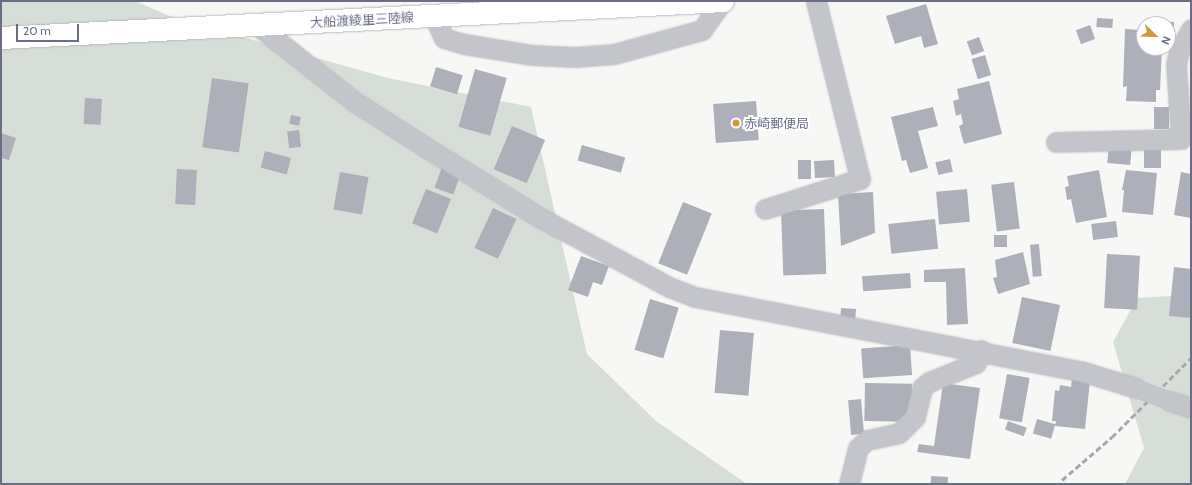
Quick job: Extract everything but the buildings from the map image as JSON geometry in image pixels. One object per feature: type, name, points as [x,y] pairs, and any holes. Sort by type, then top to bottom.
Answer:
[{"type":"main road","name":"大船渡綾里三陸線","points":[[1,38],[722,1]]},
{"type":"street","points":[[434,16],[444,38],[464,44],[533,55],[574,57],[614,54],[702,30],[722,1]]},
{"type":"street","points":[[765,209],[860,179],[816,1]]},
{"type":"street","points":[[257,25],[355,102],[427,148],[539,217],[669,287],[695,297],[981,350],[1081,371],[1136,388],[1191,408]]},
{"type":"street","points":[[1056,142],[1180,139],[1176,64],[1179,51],[1191,29]]},
{"type":"street","points":[[849,484],[858,448],[867,440],[899,433],[915,417],[922,388],[929,382],[976,363],[981,350]]},
{"type":"shaded area","points":[[1,1],[135,1],[172,17],[388,78],[531,107],[587,354],[656,421],[747,484],[1,484]]},
{"type":"shaded area","points":[[1171,296],[1191,319],[1191,484],[1125,484],[1144,448],[1113,342],[1137,298]]},
{"type":"railway","points":[[1062,480],[1112,437],[1191,358]]},
{"type":"place","name":"赤崎郵便局","points":[[736,123]]}]
